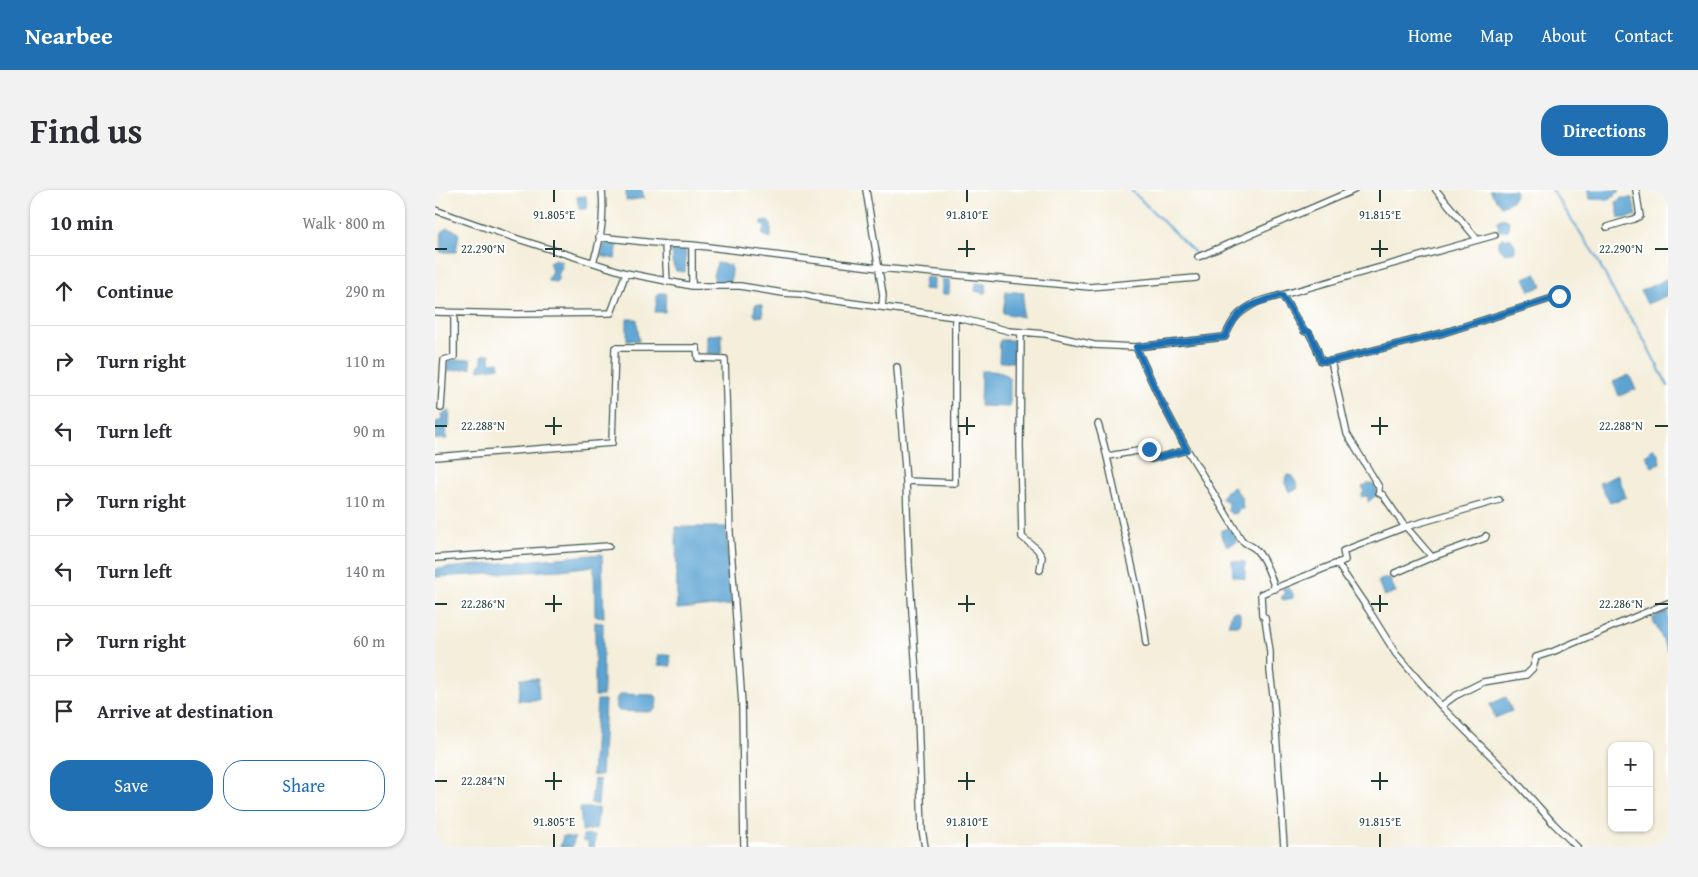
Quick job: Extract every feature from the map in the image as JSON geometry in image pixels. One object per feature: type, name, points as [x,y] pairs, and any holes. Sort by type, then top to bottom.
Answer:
[{"type":"street","points":[[593,262],[604,212],[602,190]]},
{"type":"street","points":[[866,190],[883,295],[882,307]]},
{"type":"street","points":[[1198,257],[1354,190]]},
{"type":"street","points":[[1436,190],[1477,240]]},
{"type":"street","points":[[1607,227],[1640,216],[1636,190]]},
{"type":"street","points":[[435,210],[517,239],[626,273],[667,282],[692,286],[740,286],[801,294],[822,299],[955,317],[1009,331],[1045,334],[1094,346],[1136,347],[1225,337],[1232,320],[1257,302],[1495,235]]},
{"type":"street","points":[[599,237],[692,245],[879,268],[1090,287],[1196,278]]},
{"type":"street","points":[[665,244],[667,282]]},
{"type":"street","points":[[692,245],[692,286]]},
{"type":"street","points":[[435,312],[611,313],[626,273]]},
{"type":"street","points":[[1282,295],[1304,331],[1309,332],[1321,361],[1331,361],[1443,333],[1559,296]]},
{"type":"street","points":[[441,408],[444,360],[453,357],[453,313]]},
{"type":"street","points":[[906,481],[955,483],[955,317]]},
{"type":"street","points":[[1021,332],[1020,446],[1022,537],[1037,549],[1042,557],[1040,570]]},
{"type":"street","points":[[1136,347],[1187,450],[1241,539],[1244,543],[1256,549],[1271,577],[1275,589]]},
{"type":"street","points":[[435,457],[612,443],[615,348],[697,348],[698,358],[725,359],[730,533],[742,704],[744,847]]},
{"type":"street","points":[[1331,361],[1347,434],[1379,487],[1379,493],[1383,495],[1405,527],[1431,557]]},
{"type":"street","points":[[897,368],[906,481],[909,574],[917,688],[922,830],[925,847]]},
{"type":"street","points":[[1098,424],[1108,456],[1119,512],[1133,565],[1146,643]]},
{"type":"street","points":[[1108,456],[1149,449],[1152,459],[1187,450]]},
{"type":"street","points":[[1283,847],[1273,703],[1269,672],[1270,652],[1265,618],[1262,615],[1261,594],[1345,560],[1343,552],[1405,527],[1499,500]]},
{"type":"street","points":[[1395,573],[1486,536]]},
{"type":"street","points":[[435,558],[609,546]]},
{"type":"street","points":[[1337,563],[1396,654],[1441,706],[1512,777],[1577,847]]},
{"type":"street","points":[[1441,706],[1455,696],[1483,682],[1526,674],[1533,668],[1536,657],[1668,603]]},
{"type":"water","points":[[626,190],[642,190],[644,198],[626,201]]},
{"type":"water","points":[[1489,190],[1515,190],[1516,192],[1512,201],[1501,206]]},
{"type":"water","points":[[1588,190],[1621,190],[1608,200],[1590,199]]},
{"type":"water","points":[[586,196],[587,209],[579,209],[577,197]]},
{"type":"water","points":[[1621,198],[1632,198],[1637,215],[1619,218],[1616,202]]},
{"type":"water","points":[[1503,218],[1509,221],[1508,230],[1499,231],[1497,221]]},
{"type":"water","points":[[767,220],[771,225],[771,238],[762,233],[766,228],[762,225],[762,221]]},
{"type":"water","points":[[447,228],[453,229],[459,234],[456,252],[440,252],[442,232]]},
{"type":"water","points":[[1503,237],[1506,240],[1510,237],[1515,245],[1515,251],[1505,254],[1499,247],[1499,241]]},
{"type":"water","points":[[605,242],[618,243],[615,259],[601,256]]},
{"type":"water","points":[[673,248],[685,249],[685,272],[676,271],[672,262],[673,255],[671,253]]},
{"type":"water","points":[[555,259],[561,261],[562,267],[558,275],[560,277],[556,282],[548,281],[552,271],[549,262]]},
{"type":"water","points":[[717,263],[730,265],[732,274],[730,281],[727,283],[715,281],[713,275]]},
{"type":"water","points":[[1536,273],[1542,286],[1530,291],[1524,278]]},
{"type":"water","points":[[925,277],[934,278],[934,290],[923,289]]},
{"type":"water","points":[[1668,278],[1668,295],[1647,304],[1641,291]]},
{"type":"water","points":[[942,279],[950,280],[949,294],[942,294]]},
{"type":"water","points":[[976,283],[986,284],[987,292],[975,291]]},
{"type":"water","points":[[1006,291],[1024,293],[1022,317],[1003,313]]},
{"type":"water","points":[[658,293],[666,293],[665,312],[655,312]]},
{"type":"water","points":[[755,305],[762,305],[763,316],[756,317],[754,314]]},
{"type":"water","points":[[627,319],[637,319],[639,341],[627,340]]},
{"type":"water","points":[[722,334],[721,354],[707,354],[707,335]]},
{"type":"water","points":[[1000,340],[1014,340],[1013,362],[999,362]]},
{"type":"water","points":[[490,354],[490,363],[499,362],[499,367],[479,370],[479,365],[482,363],[482,355]]},
{"type":"water","points":[[470,359],[471,368],[447,371],[448,361]]},
{"type":"water","points":[[981,371],[1001,373],[1010,379],[1010,407],[980,406]]},
{"type":"water","points":[[1629,375],[1636,389],[1619,396],[1613,382]]},
{"type":"water","points":[[450,411],[449,428],[446,429],[447,439],[435,439],[436,422],[442,420],[441,414]]},
{"type":"water","points":[[1653,448],[1659,454],[1660,463],[1652,467],[1645,456]]},
{"type":"water","points":[[1618,475],[1626,497],[1610,503],[1599,483]]},
{"type":"water","points":[[1286,476],[1293,476],[1298,488],[1289,492],[1285,483]]},
{"type":"water","points":[[1367,484],[1374,484],[1378,494],[1368,502],[1368,496],[1361,497],[1364,490],[1362,487]]},
{"type":"water","points":[[1234,487],[1242,498],[1243,509],[1231,514],[1228,511],[1228,502],[1221,498],[1226,491]]},
{"type":"water","points":[[676,527],[726,527],[731,605],[677,609]]},
{"type":"water","points":[[1228,528],[1237,539],[1235,543],[1227,546],[1221,531]]},
{"type":"water","points":[[602,554],[604,617],[595,616],[594,566],[560,570],[435,577],[435,569]]},
{"type":"water","points":[[1232,561],[1245,562],[1245,579],[1233,576]]},
{"type":"water","points":[[1389,577],[1396,592],[1384,596],[1378,581]]},
{"type":"water","points":[[1287,587],[1293,593],[1293,598],[1283,600],[1281,597],[1285,592],[1282,589]]},
{"type":"water","points":[[1668,611],[1668,651],[1653,618]]},
{"type":"water","points":[[1232,612],[1240,613],[1240,625],[1228,625]]},
{"type":"water","points":[[595,622],[603,623],[603,696],[595,696]]},
{"type":"water","points":[[658,655],[670,655],[671,666],[658,665]]},
{"type":"water","points":[[521,678],[538,679],[539,700],[519,700]]},
{"type":"water","points":[[623,694],[655,695],[657,698],[656,709],[649,712],[619,711],[616,706],[616,700],[618,696]]},
{"type":"water","points":[[1506,697],[1512,711],[1495,718],[1490,704]]},
{"type":"water","points":[[597,700],[605,700],[601,776],[592,775]]},
{"type":"water","points":[[594,779],[600,780],[598,805],[591,803]]},
{"type":"water","points":[[580,808],[599,808],[596,829],[582,831]]},
{"type":"water","points":[[583,835],[595,836],[594,847],[588,847],[588,841],[583,842]]},
{"type":"water","points":[[563,836],[575,838],[572,847],[560,847]]},
{"type":"waterway","points":[[1131,190],[1197,255]]},
{"type":"waterway","points":[[1552,190],[1595,255],[1619,302],[1637,327],[1668,386]]},
{"type":"route","points":[[1149,449],[1152,459],[1187,450],[1160,399],[1136,347],[1225,337],[1232,320],[1241,312],[1257,302],[1282,295],[1304,331],[1309,332],[1321,361],[1331,361],[1443,333],[1559,296]]}]
